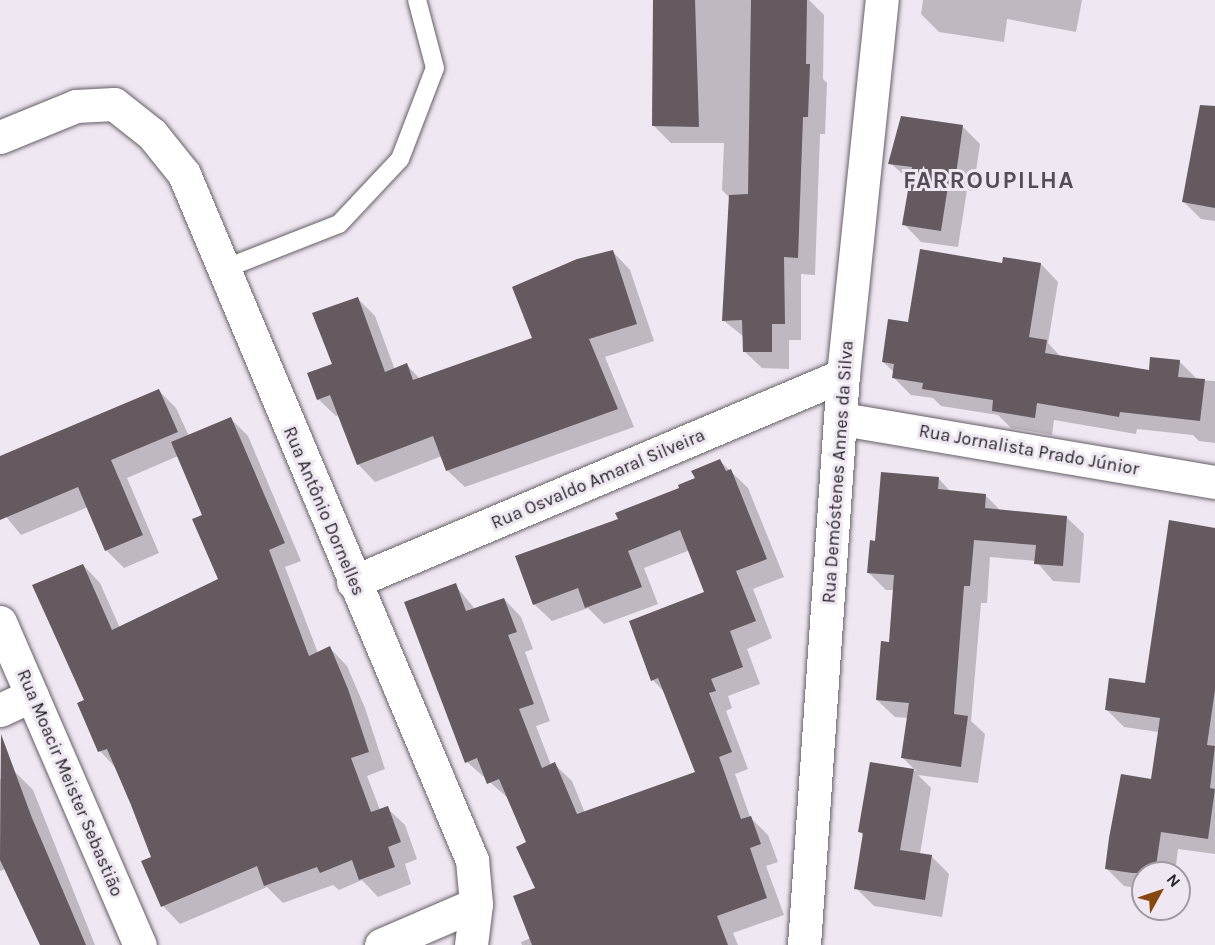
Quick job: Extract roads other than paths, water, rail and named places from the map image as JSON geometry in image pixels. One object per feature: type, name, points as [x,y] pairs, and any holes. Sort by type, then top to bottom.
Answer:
[{"type":"street","name":"Rua Demóstenes Annes da Silva","points":[[804,945],[842,419],[843,375],[882,0]]},
{"type":"street","name":"Rua Antônio Dornelles","points":[[0,137],[76,106],[114,104],[152,134],[184,174],[353,582],[472,860],[476,904],[471,945]]},
{"type":"street","name":"Rua Osvaldo Amaral Silveira","points":[[353,582],[843,375]]},
{"type":"street","name":"Rua Jornalista Prado Júnior","points":[[842,419],[1215,482]]},
{"type":"street","name":"Rua Moacir Meister Sebastião","points":[[0,621],[140,945]]},
{"type":"street","points":[[0,710],[32,695]]},
{"type":"street","points":[[381,945],[476,904]]},
{"type":"lane","points":[[224,269],[339,224],[400,159],[435,68],[417,0]]},
{"type":"district","name":"FARROUPILHA","points":[[989,181]]}]
